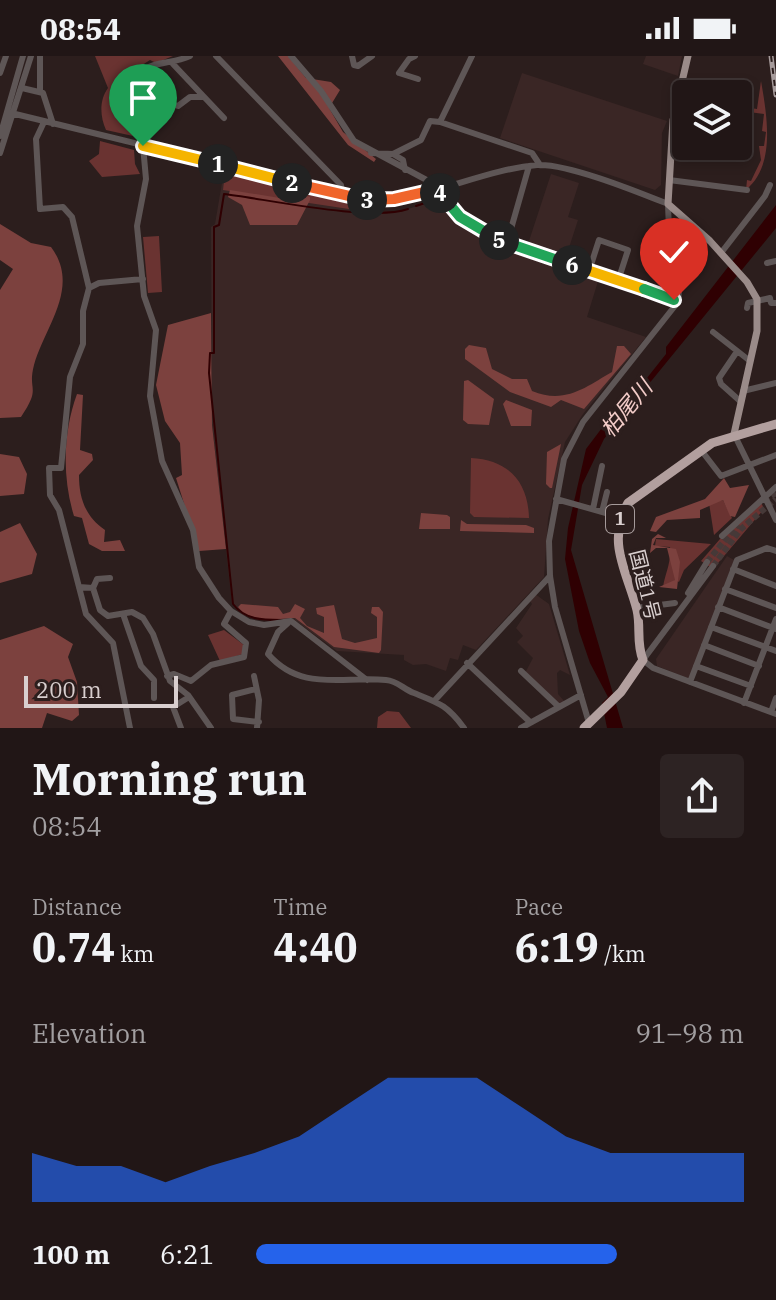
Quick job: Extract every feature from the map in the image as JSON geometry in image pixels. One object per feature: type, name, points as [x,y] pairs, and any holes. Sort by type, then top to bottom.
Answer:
[{"type":"highway","name":"1","points":[[620,517],[635,495],[701,450],[734,434],[776,424]]},
{"type":"highway","name":"国道1号","points":[[620,517],[618,556],[636,608],[638,643],[643,660]]},
{"type":"highway","points":[[589,723],[617,696],[643,660]]},
{"type":"main road","points":[[682,80],[688,56]]},
{"type":"main road","points":[[672,136],[668,204],[743,278],[754,292],[758,308],[734,434]]},
{"type":"street","points":[[0,73],[6,56]]},
{"type":"street","points":[[0,153],[23,56]]},
{"type":"street","points":[[0,136],[22,88],[31,56]]},
{"type":"street","points":[[40,56],[40,92],[53,124]]},
{"type":"street","points":[[173,64],[190,56]]},
{"type":"street","points":[[216,56],[341,185],[342,195]]},
{"type":"street","points":[[291,56],[321,91],[354,141],[438,189],[460,217],[490,237],[678,302]]},
{"type":"street","points":[[352,56],[354,65],[358,66],[372,56]]},
{"type":"street","points":[[440,122],[472,56]]},
{"type":"street","points":[[409,57],[399,73],[418,79]]},
{"type":"street","points":[[141,71],[170,61],[224,118]]},
{"type":"street","points":[[153,66],[154,84]]},
{"type":"street","points":[[22,88],[40,92]]},
{"type":"street","points":[[162,101],[178,106],[190,97],[204,97]]},
{"type":"street","points":[[11,113],[342,195],[385,200],[540,165],[576,172],[668,204],[670,257],[679,292],[678,302],[576,433],[564,459],[559,500],[549,541],[555,607],[589,723]]},
{"type":"street","points":[[393,154],[421,140],[430,121],[532,153],[540,165]]},
{"type":"street","points":[[44,122],[36,139],[40,209],[63,207],[72,217],[89,288],[83,311],[83,344],[70,377],[61,468],[49,468],[50,495],[59,510],[88,618],[113,643],[130,728]]},
{"type":"street","points":[[143,146],[146,179],[137,226],[146,305],[156,330],[150,385],[159,451],[193,530],[199,567],[231,611],[264,625],[291,621],[367,680]]},
{"type":"street","points":[[371,153],[376,150],[393,154],[403,160],[405,170]]},
{"type":"street","points":[[507,243],[529,166]]},
{"type":"street","points":[[669,180],[747,190]]},
{"type":"street","points":[[722,254],[770,185]]},
{"type":"street","points":[[589,271],[599,240],[628,250],[618,281]]},
{"type":"street","points":[[767,263],[776,261]]},
{"type":"street","points":[[89,288],[99,283],[143,279]]},
{"type":"street","points":[[747,308],[748,303],[770,298],[771,303],[776,303]]},
{"type":"street","points":[[713,332],[750,361]]},
{"type":"street","points":[[736,353],[719,378],[721,384],[740,401]]},
{"type":"street","points":[[743,391],[776,383]]},
{"type":"street","points":[[734,434],[776,520]]},
{"type":"street","points":[[701,450],[721,476],[776,455]]},
{"type":"street","points":[[592,509],[602,466]]},
{"type":"street","points":[[722,536],[776,487]]},
{"type":"street","points":[[602,512],[607,492]]},
{"type":"street","points":[[559,500],[620,517]]},
{"type":"street","points":[[690,682],[737,560],[767,548],[776,551]]},
{"type":"street","points":[[710,564],[643,660],[653,668],[773,713],[776,698]]},
{"type":"street","points":[[733,569],[776,586]]},
{"type":"street","points":[[436,699],[550,576]]},
{"type":"street","points":[[110,578],[97,579],[93,588],[104,613],[112,618],[132,612],[146,622],[157,642],[167,676],[189,697],[211,728]]},
{"type":"street","points":[[79,587],[93,588]]},
{"type":"street","points":[[725,589],[776,608]]},
{"type":"street","points":[[636,608],[675,603]]},
{"type":"street","points":[[718,607],[774,629]]},
{"type":"street","points":[[167,676],[174,674],[191,681],[211,665],[244,657],[246,643],[224,624],[231,611]]},
{"type":"street","points":[[123,614],[141,666],[154,681],[154,698]]},
{"type":"street","points":[[744,703],[776,619]]},
{"type":"street","points":[[291,621],[278,632],[268,654],[281,669],[301,678],[388,680],[414,693],[436,699],[464,728]]},
{"type":"street","points":[[711,627],[776,651]]},
{"type":"street","points":[[704,645],[759,666]]},
{"type":"street","points":[[467,663],[530,722]]},
{"type":"street","points":[[696,666],[751,686]]},
{"type":"street","points":[[521,671],[558,706]]},
{"type":"street","points":[[254,676],[256,689],[258,725],[233,719],[232,695],[256,689]]},
{"type":"street","points":[[521,728],[581,695]]},
{"type":"street","points":[[181,728],[173,707],[189,697]]},
{"type":"street","points":[[450,727],[458,720]]},
{"type":"shaded area","points":[[95,56],[173,56],[156,63],[150,60],[139,67],[150,96],[156,98],[161,109],[155,112],[148,110],[137,127],[126,127],[133,136],[106,130],[101,109],[108,88]]},
{"type":"shaded area","points":[[278,56],[288,56],[306,78],[331,82],[340,90],[329,108],[343,132],[376,159],[374,162],[348,145]]},
{"type":"shaded area","points":[[646,56],[682,56],[678,76],[643,64]]},
{"type":"shaded area","points":[[522,73],[667,121],[662,133],[661,185],[655,190],[500,138]]},
{"type":"shaded area","points":[[761,81],[767,124],[766,154],[756,180],[746,190],[747,180],[751,181],[761,160],[759,146],[764,146],[766,132],[762,131],[764,114],[752,112],[752,108],[757,109]]},
{"type":"shaded area","points":[[100,141],[134,150],[135,164],[140,174],[102,177],[89,161],[99,154]]},
{"type":"shaded area","points":[[224,171],[371,211],[398,212],[437,200],[486,239],[599,278],[587,317],[646,337],[583,414],[565,442],[548,519],[544,577],[476,650],[463,645],[458,660],[450,658],[446,671],[426,664],[413,665],[404,660],[404,655],[337,651],[292,618],[260,620],[243,615],[232,604],[212,424],[211,227],[215,224]]},
{"type":"shaded area","points":[[225,173],[365,208],[369,212],[223,190]]},
{"type":"shaded area","points":[[551,174],[579,183],[568,217],[578,220],[565,260],[527,247]]},
{"type":"shaded area","points":[[230,190],[292,200],[301,194],[310,197],[310,200],[297,225],[250,225],[242,205],[228,197]]},
{"type":"shaded area","points":[[0,224],[31,243],[51,247],[63,277],[58,306],[34,365],[31,400],[21,417],[0,418],[0,290],[13,269],[0,260]]},
{"type":"shaded area","points":[[159,236],[162,292],[148,293],[143,237]]},
{"type":"shaded area","points":[[211,313],[212,425],[226,549],[199,551],[176,478],[182,475],[180,443],[165,421],[156,385],[168,325]]},
{"type":"shaded area","points":[[469,345],[486,348],[492,369],[512,379],[527,379],[532,391],[555,396],[585,388],[612,372],[617,346],[624,346],[631,354],[584,409],[561,400],[551,407],[510,392],[465,359],[465,349]]},
{"type":"shaded area","points":[[468,380],[494,399],[489,425],[468,424],[463,420],[464,381]]},
{"type":"shaded area","points":[[77,394],[83,395],[80,450],[92,454],[93,460],[79,475],[82,499],[92,519],[105,530],[104,542],[120,540],[125,551],[102,551],[89,544],[82,518],[74,516],[67,486],[66,455],[69,424]]},
{"type":"shaded area","points":[[506,400],[532,410],[531,426],[511,426],[503,404]]},
{"type":"shaded area","points":[[561,444],[550,488],[546,484],[547,452]]},
{"type":"shaded area","points":[[0,454],[19,457],[27,474],[24,494],[0,496]]},
{"type":"shaded area","points":[[471,458],[496,463],[514,475],[525,493],[529,518],[474,517],[470,513]]},
{"type":"shaded area","points":[[724,478],[730,488],[749,485],[735,517],[730,516],[723,500],[700,510],[700,518],[667,520],[656,532],[650,531],[656,517],[705,499]]},
{"type":"shaded area","points":[[723,500],[732,518],[714,535],[709,503]]},
{"type":"shaded area","points":[[761,502],[764,509],[713,569],[701,561],[720,539]]},
{"type":"shaded area","points":[[421,513],[447,515],[450,517],[450,529],[419,529]]},
{"type":"shaded area","points":[[461,520],[467,524],[526,525],[534,528],[534,533],[460,531]]},
{"type":"shaded area","points":[[20,523],[37,554],[32,574],[0,583],[0,532]]},
{"type":"shaded area","points":[[658,534],[666,538],[656,538],[653,545],[676,549],[680,562],[677,589],[659,587],[675,580],[667,548],[656,548],[650,553],[652,539]]},
{"type":"shaded area","points":[[656,539],[711,544],[684,570],[679,582],[675,580],[673,586],[663,587],[670,547],[655,546]]},
{"type":"shaded area","points":[[727,556],[734,560],[690,679],[657,666],[656,659]]},
{"type":"shaded area","points":[[535,594],[549,604],[570,675],[560,670],[557,673],[558,694],[565,702],[560,704],[525,673],[533,658],[517,642],[523,636],[516,628]]},
{"type":"shaded area","points":[[241,604],[278,607],[283,614],[290,612],[295,604],[305,609],[300,618],[307,626],[324,633],[324,617],[317,614],[316,608],[334,605],[342,639],[355,643],[377,638],[377,617],[371,613],[372,607],[379,607],[383,612],[381,650],[379,653],[334,647],[295,618],[263,620],[244,614],[238,607]]},
{"type":"shaded area","points":[[44,626],[73,644],[68,657],[77,682],[79,715],[72,721],[47,713],[42,728],[0,728],[0,640]]},
{"type":"shaded area","points":[[224,630],[244,645],[243,654],[220,661],[208,635]]},
{"type":"shaded area","points":[[387,711],[399,712],[411,728],[377,728],[378,717]]},
{"type":"water","name":"柏尾川","points":[[776,205],[776,228],[604,439],[582,485],[571,550],[623,728],[607,728],[602,703],[608,697],[590,663],[579,631],[565,559],[568,528],[586,449],[633,387],[643,383],[666,354],[666,347]]},
{"type":"waterway","points":[[281,620],[249,616],[233,604],[209,373],[210,353],[214,353],[214,227],[219,225],[224,194],[345,211],[370,213],[408,209]]},
{"type":"waterway","points":[[416,206],[434,200]]},
{"type":"tunnel","points":[[764,501],[776,493]]},
{"type":"tunnel","points":[[713,566],[741,529],[776,499]]},
{"type":"tunnel","points":[[707,562],[738,524]]},
{"type":"railway","points":[[771,56],[776,95]]},
{"type":"route","points":[[143,146],[368,200],[394,199],[438,189],[452,210],[490,237],[674,300]]}]
